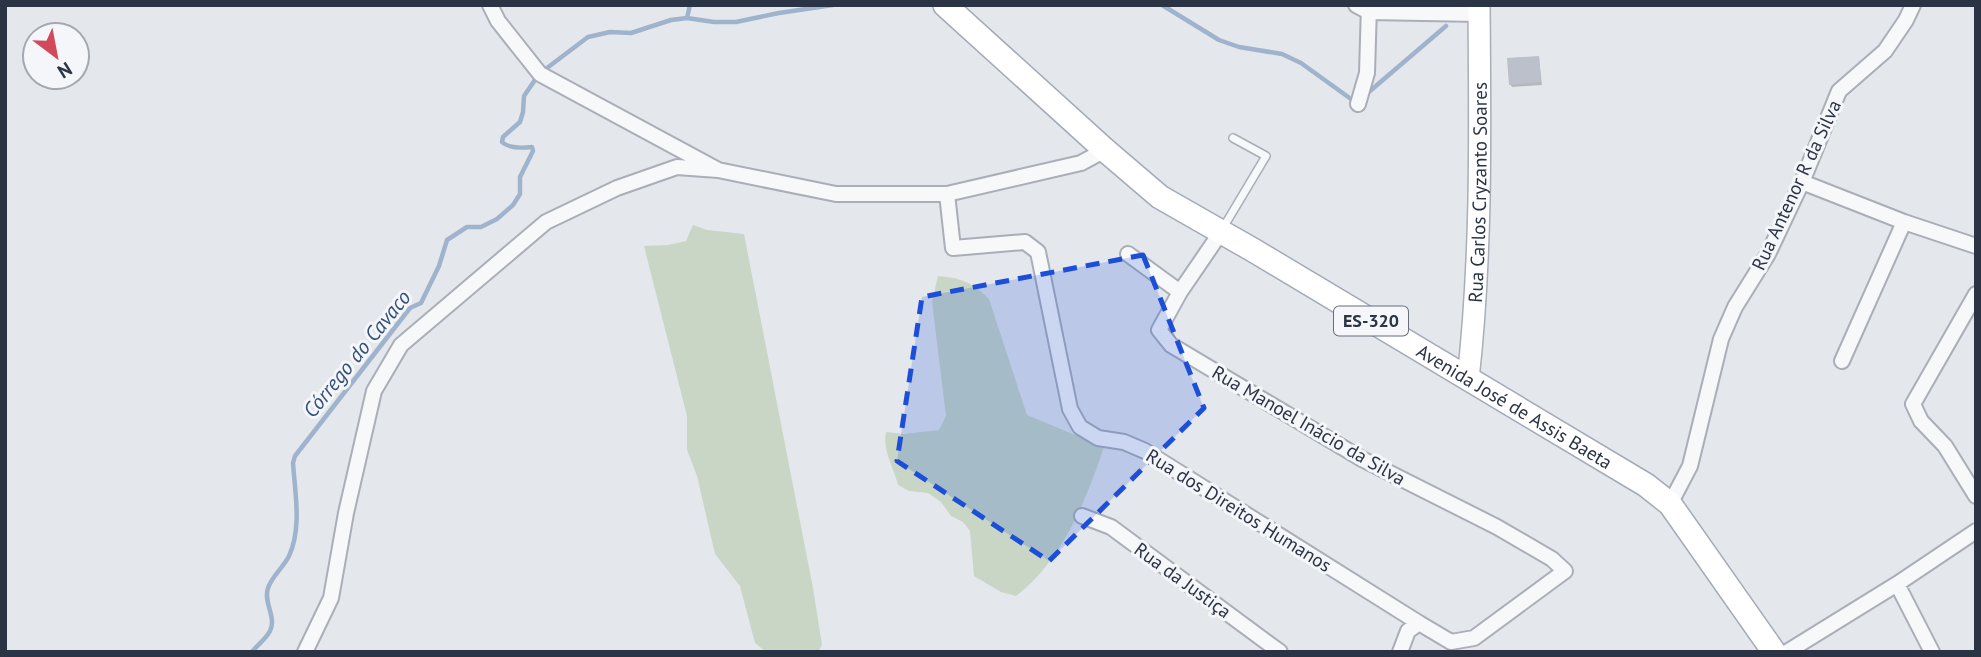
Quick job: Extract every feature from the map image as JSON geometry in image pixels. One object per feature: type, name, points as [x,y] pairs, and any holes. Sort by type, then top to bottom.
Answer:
[{"type":"main road","name":"Avenida José de Assis Baeta","points":[[945,5],[1160,197],[1646,485],[1670,503],[1774,652]]},
{"type":"street","points":[[491,5],[498,21],[540,74],[718,170]]},
{"type":"street","points":[[1356,5],[1369,9],[1479,9]]},
{"type":"street","name":"Rua Antenor R da Silva","points":[[1670,503],[1690,466],[1721,339],[1735,307],[1768,254],[1802,182],[1839,91],[1885,51],[1913,5]]},
{"type":"street","points":[[1358,104],[1367,73],[1369,9]]},
{"type":"street","name":"Rua Carlos Cryzanto Soares","points":[[1468,379],[1474,327],[1480,97],[1479,9]]},
{"type":"street","points":[[305,652],[331,598],[346,513],[374,391],[401,345],[546,222],[617,188],[677,167],[718,170],[836,194],[947,194],[1081,163],[1105,150]]},
{"type":"street","points":[[1802,182],[1976,247]]},
{"type":"street","name":"Rua dos Direitos Humanos","points":[[947,194],[953,248],[1025,242],[1038,251],[1069,409],[1080,427],[1098,438],[1124,442],[1144,451],[1419,623]]},
{"type":"street","points":[[1842,361],[1904,222]]},
{"type":"street","name":"Rua Manoel Inácio da Silva","points":[[1221,232],[1180,292],[1159,330],[1171,345],[1362,459],[1497,527],[1552,559],[1565,570],[1474,638],[1451,642],[1419,623]]},
{"type":"street","points":[[1128,254],[1180,292]]},
{"type":"street","points":[[1976,294],[1913,404],[1921,421],[1945,446],[1976,496]]},
{"type":"street","name":"Rua da Justiça","points":[[1082,516],[1111,527],[1280,652]]},
{"type":"street","points":[[1787,652],[1976,531]]},
{"type":"street","points":[[1897,584],[1932,652]]},
{"type":"street","points":[[1400,652],[1408,631],[1419,623]]},
{"type":"lane","points":[[1221,232],[1266,156],[1233,138]]},
{"type":"highlighted area","points":[[1143,255],[1204,408],[1049,561],[897,461],[922,297]]},
{"type":"green space","points":[[693,225],[707,230],[744,234],[813,588],[822,645],[818,652],[766,652],[755,643],[740,586],[715,554],[697,476],[687,450],[687,416],[644,246],[686,241]]},
{"type":"green space","points":[[938,276],[966,282],[989,299],[1027,415],[1104,447],[1080,509],[1059,548],[1047,566],[1016,596],[1001,592],[974,576],[970,531],[928,493],[909,491],[898,485],[887,452],[886,432],[904,434],[939,430],[946,416],[932,302]]},
{"type":"building","points":[[1539,56],[1541,82],[1509,85],[1507,58]]},
{"type":"waterway","points":[[687,18],[690,5]]},
{"type":"waterway","name":"Córrego do Cavaco","points":[[543,71],[588,37],[610,32],[631,33],[671,20],[687,18],[736,22],[833,5]]},
{"type":"waterway","points":[[1162,5],[1219,40],[1239,47],[1282,54],[1301,63],[1351,99]]},
{"type":"waterway","points":[[1370,91],[1446,26]]},
{"type":"waterway","name":"Córrego do Cavaco","points":[[252,652],[272,626],[267,599],[268,588],[287,560],[293,545],[297,522],[293,463],[295,456],[410,308],[421,303],[439,266],[447,240],[467,227],[481,227],[497,219],[513,205],[520,194],[520,177],[533,151],[532,147],[512,147],[502,142],[503,137],[520,122],[524,96],[537,77]]}]
